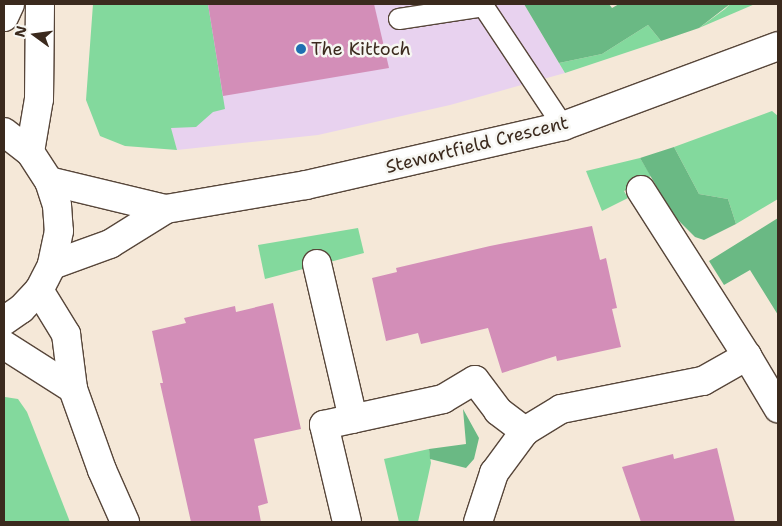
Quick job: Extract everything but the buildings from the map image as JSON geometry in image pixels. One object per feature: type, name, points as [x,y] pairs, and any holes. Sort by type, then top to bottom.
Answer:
[{"type":"street","points":[[4,17],[10,4]]},
{"type":"street","points":[[30,152],[39,99],[40,4]]},
{"type":"street","name":"Stewartfield Crescent","points":[[52,265],[110,244],[166,209],[306,186],[563,126],[778,46]]},
{"type":"street","points":[[4,132],[30,152],[49,181],[57,205],[59,231],[52,265],[39,290],[21,309],[4,321]]},
{"type":"street","name":"Stewartfield Crescent","points":[[49,181],[166,209]]},
{"type":"street","points":[[641,190],[778,408]]},
{"type":"street","points":[[317,264],[352,419]]},
{"type":"street","points":[[39,290],[66,334],[73,389],[102,470],[126,522]]},
{"type":"street","points":[[4,345],[73,389]]},
{"type":"street","points":[[478,522],[494,473],[525,431],[561,409],[703,381],[747,356]]},
{"type":"street","points":[[347,522],[324,425],[443,399],[475,380],[498,411],[525,431]]},
{"type":"lane","points":[[399,20],[483,5],[563,126]]},
{"type":"shaded area","points":[[134,4],[524,4],[565,73],[450,105],[318,135],[177,150]]},
{"type":"green space","points":[[93,4],[208,4],[225,109],[213,112],[196,127],[171,128],[177,150],[125,146],[100,136],[86,100]]},
{"type":"green space","points":[[524,4],[609,4],[612,8],[619,4],[730,4],[699,28],[661,41],[648,25],[602,54],[559,63]]},
{"type":"green space","points":[[730,4],[755,4],[699,28],[725,9]]},
{"type":"green space","points":[[648,25],[661,41],[565,73],[559,63],[602,54]]},
{"type":"green space","points":[[772,111],[778,116],[778,199],[736,224],[728,199],[699,194],[674,147]]},
{"type":"green space","points":[[674,147],[699,194],[728,199],[736,224],[704,240],[695,237],[673,215],[640,158]]},
{"type":"green space","points":[[640,158],[651,176],[624,191],[628,198],[602,211],[586,171]]},
{"type":"green space","points":[[778,218],[778,315],[750,270],[724,285],[709,261]]},
{"type":"green space","points":[[358,228],[364,253],[265,279],[258,245]]},
{"type":"green space","points":[[5,397],[18,399],[27,412],[70,522],[4,522]]},
{"type":"green space","points":[[463,409],[479,438],[474,459],[466,468],[430,459],[429,449],[466,444]]},
{"type":"green space","points":[[429,449],[431,463],[418,522],[399,522],[384,459]]},
{"type":"place","name":"The Kittoch","points":[[301,49]]}]
